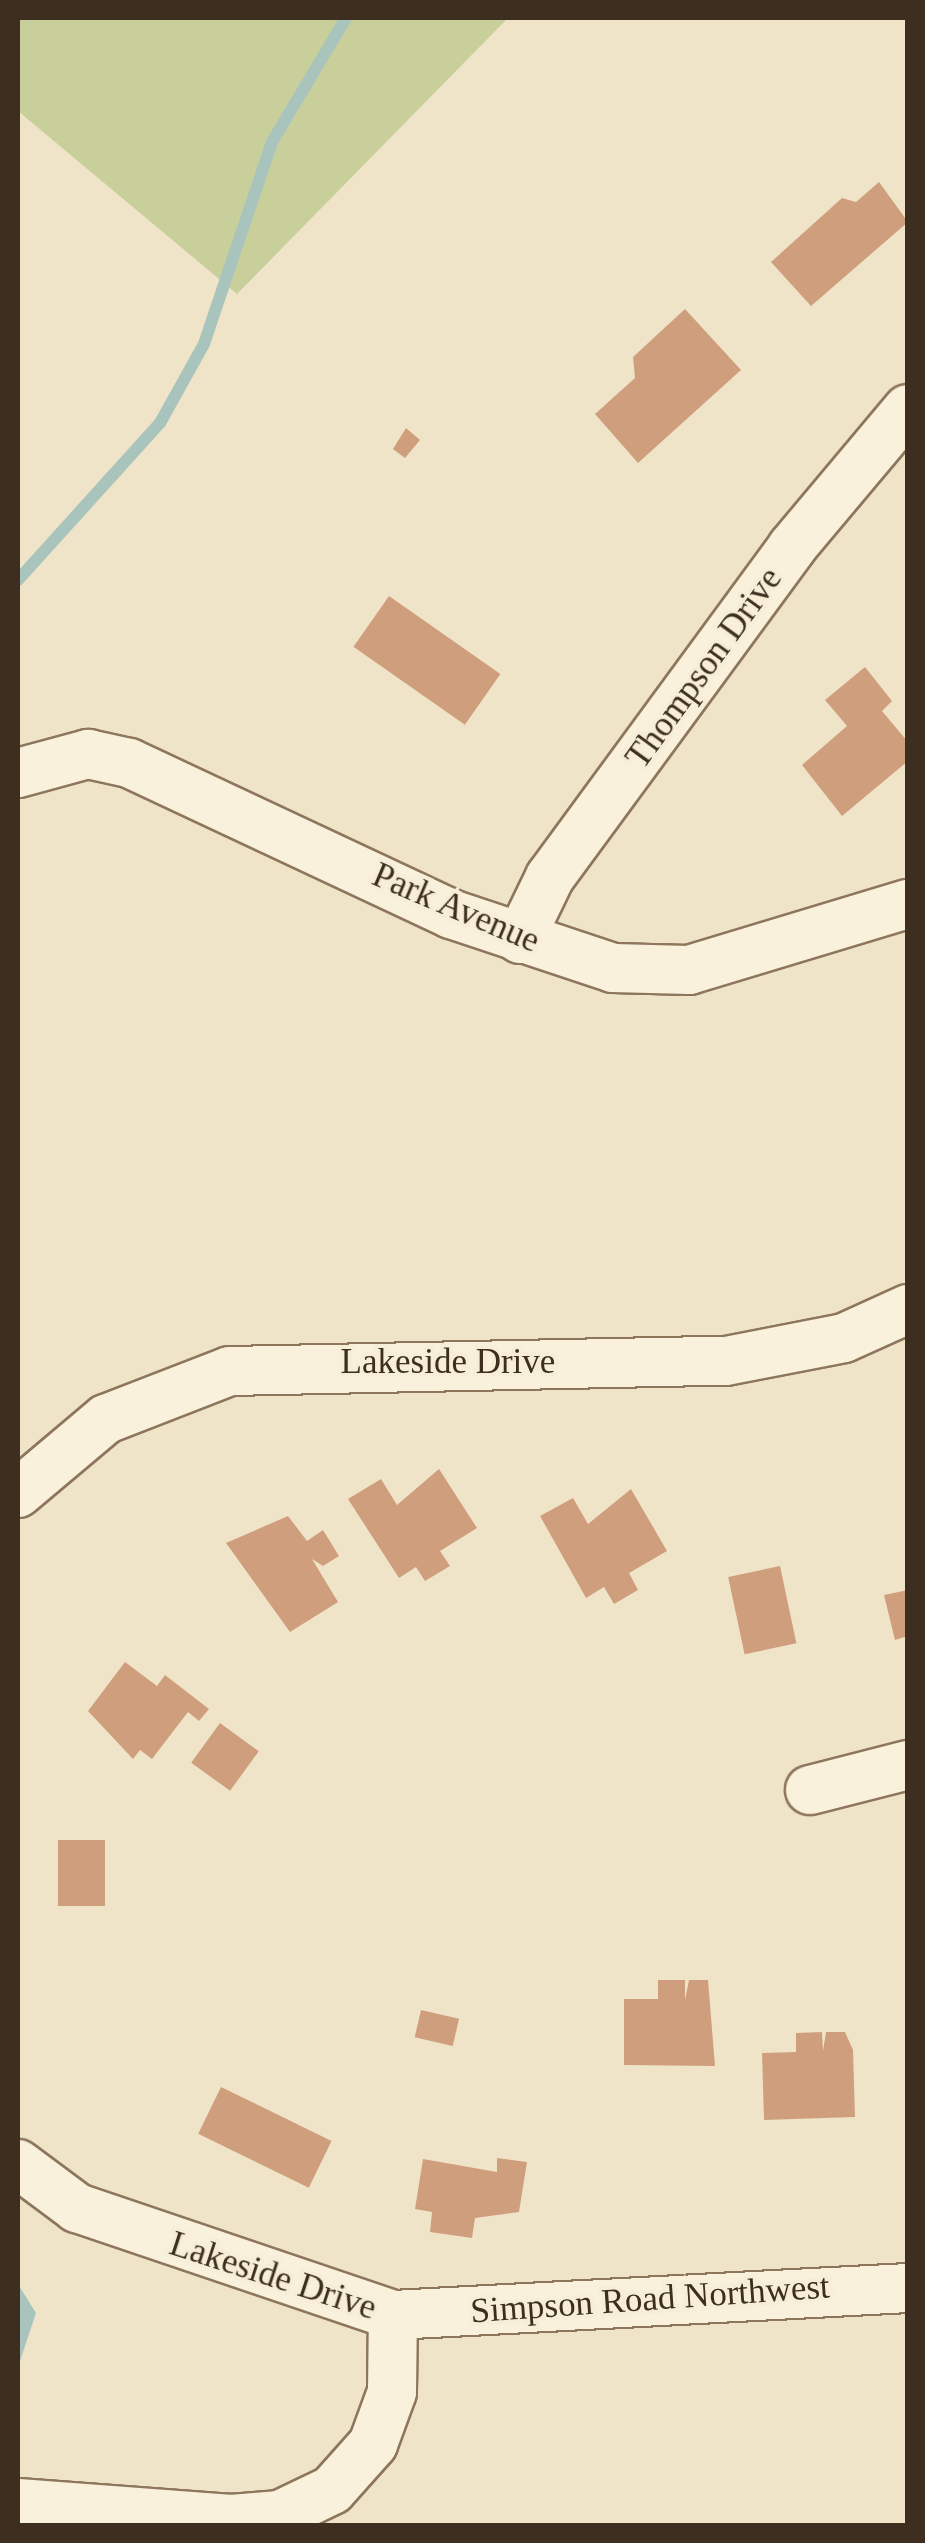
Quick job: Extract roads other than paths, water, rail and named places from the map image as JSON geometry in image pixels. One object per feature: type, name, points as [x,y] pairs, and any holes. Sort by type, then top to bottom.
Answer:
[{"type":"street","name":"Thompson Drive","points":[[520,940],[561,862],[792,547],[908,410]]},
{"type":"street","name":"Park Avenue","points":[[18,773],[88,754],[129,763],[520,940],[613,968],[689,970],[908,904]]},
{"type":"street","name":"Lakeside Drive","points":[[18,1493],[106,1419],[230,1370],[726,1360],[844,1338],[908,1309]]},
{"type":"street","points":[[810,1790],[908,1765]]},
{"type":"street","name":"Lakeside Drive","points":[[18,2164],[77,2208],[393,2315],[392,2392],[373,2444],[332,2490],[280,2515],[231,2519],[18,2503]]},
{"type":"street","name":"Simpson Road Northwest","points":[[393,2315],[908,2288]]},
{"type":"water","points":[[18,2284],[36,2313],[18,2367]]},
{"type":"waterway","points":[[18,580],[160,423],[204,344],[272,142],[346,18]]}]
